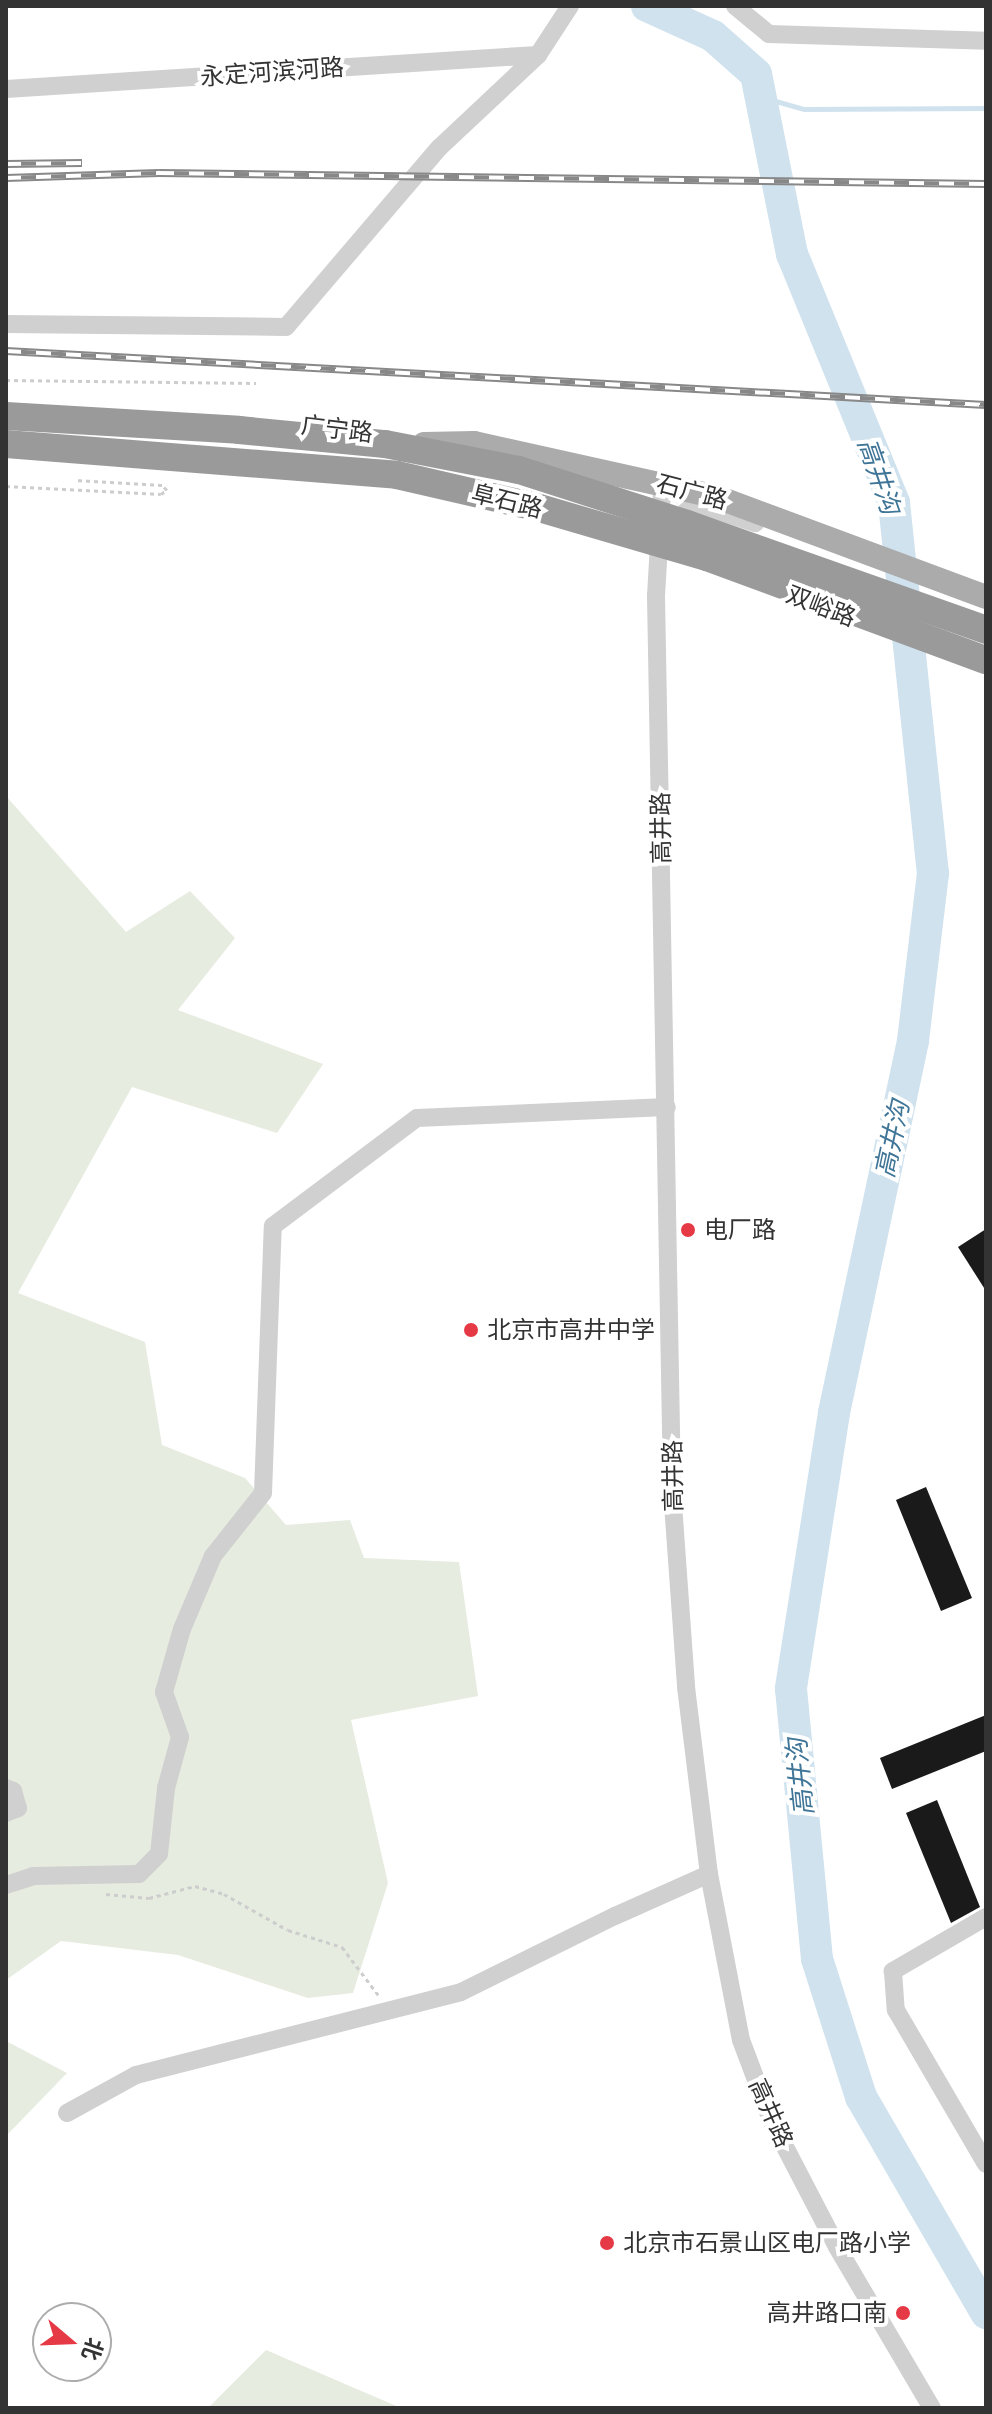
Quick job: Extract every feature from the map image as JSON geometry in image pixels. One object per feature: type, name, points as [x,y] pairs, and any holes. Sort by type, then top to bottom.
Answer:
[{"type":"highway","name":"阜石路","points":[[6,413],[385,444],[519,470],[687,524],[986,630]]},
{"type":"highway","name":"阜石路","points":[[6,444],[397,475],[536,507],[707,557],[983,663]]},
{"type":"main road","name":"石广路","points":[[385,444],[474,443],[717,497],[986,597]]},
{"type":"street","points":[[6,324],[286,327],[439,148],[538,55],[570,6]]},
{"type":"street","points":[[735,6],[769,34],[986,41]]},
{"type":"street","name":"永定河滨河路","points":[[6,89],[538,55]]},
{"type":"street","name":"广宁路","points":[[6,413],[281,423],[373,432],[662,492]]},
{"type":"street","name":"广宁路","points":[[6,457],[167,461],[381,476],[538,507],[657,547]]},
{"type":"street","points":[[662,492],[986,604]]},
{"type":"street","name":"高井路","points":[[662,492],[657,547],[672,1490],[677,1590],[709,1874],[741,2040],[771,2120],[837,2247],[932,2408]]},
{"type":"street","name":"双峪路","points":[[657,547],[735,572],[839,614],[983,663]]},
{"type":"street","points":[[6,1885],[33,1876],[139,1874],[159,1854],[166,1788],[180,1737],[164,1692],[182,1629],[213,1556],[263,1493],[273,1226],[417,1118],[667,1107]]},
{"type":"street","points":[[6,1788],[13,1791],[18,1808],[6,1813]]},
{"type":"street","points":[[67,2113],[136,2075],[461,1992],[615,1916],[709,1874]]},
{"type":"street","points":[[986,1917],[893,1971],[896,2010],[986,2164]]},
{"type":"path","points":[[6,380],[256,383]]},
{"type":"path","points":[[6,486],[161,494],[167,490],[162,485],[75,480]]},
{"type":"path","points":[[97,1893],[149,1898],[195,1886],[224,1894],[288,1930],[342,1947],[391,2012]]},
{"type":"shaded area","points":[[6,796],[126,932],[190,891],[235,938],[178,1010],[323,1064],[277,1133],[132,1087],[18,1293],[145,1342],[162,1445],[245,1478],[286,1525],[350,1520],[364,1558],[459,1562],[478,1696],[351,1720],[388,1883],[353,1993],[308,1998],[178,1955],[61,1941],[6,1980]]},
{"type":"shaded area","points":[[6,2041],[67,2073],[6,2136]]},
{"type":"shaded area","points":[[266,2350],[401,2408],[208,2408]]},
{"type":"building","points":[[986,1229],[986,1291],[958,1247]]},
{"type":"building","points":[[926,1487],[972,1598],[941,1611],[896,1500]]},
{"type":"building","points":[[986,1715],[986,1751],[892,1789],[880,1758]]},
{"type":"building","points":[[937,1800],[980,1907],[951,1923],[906,1813]]},
{"type":"waterway","name":"高井沟","points":[[647,6],[713,36],[756,74],[792,254],[894,503],[933,873],[913,1041],[834,1413],[791,1689],[817,1959],[861,2097],[986,2313]]},
{"type":"waterway","points":[[761,97],[804,109],[986,108]]},
{"type":"railway","points":[[6,164],[82,163]]},
{"type":"railway","points":[[6,178],[159,173],[986,184]]},
{"type":"railway","points":[[6,351],[986,405]]},
{"type":"place","name":"电厂路","points":[[688,1230]]},
{"type":"place","name":"北京市高井中学","points":[[471,1330]]},
{"type":"place","name":"北京市石景山区电厂路小学","points":[[607,2243]]},
{"type":"place","name":"高井路口南","points":[[903,2313]]}]
